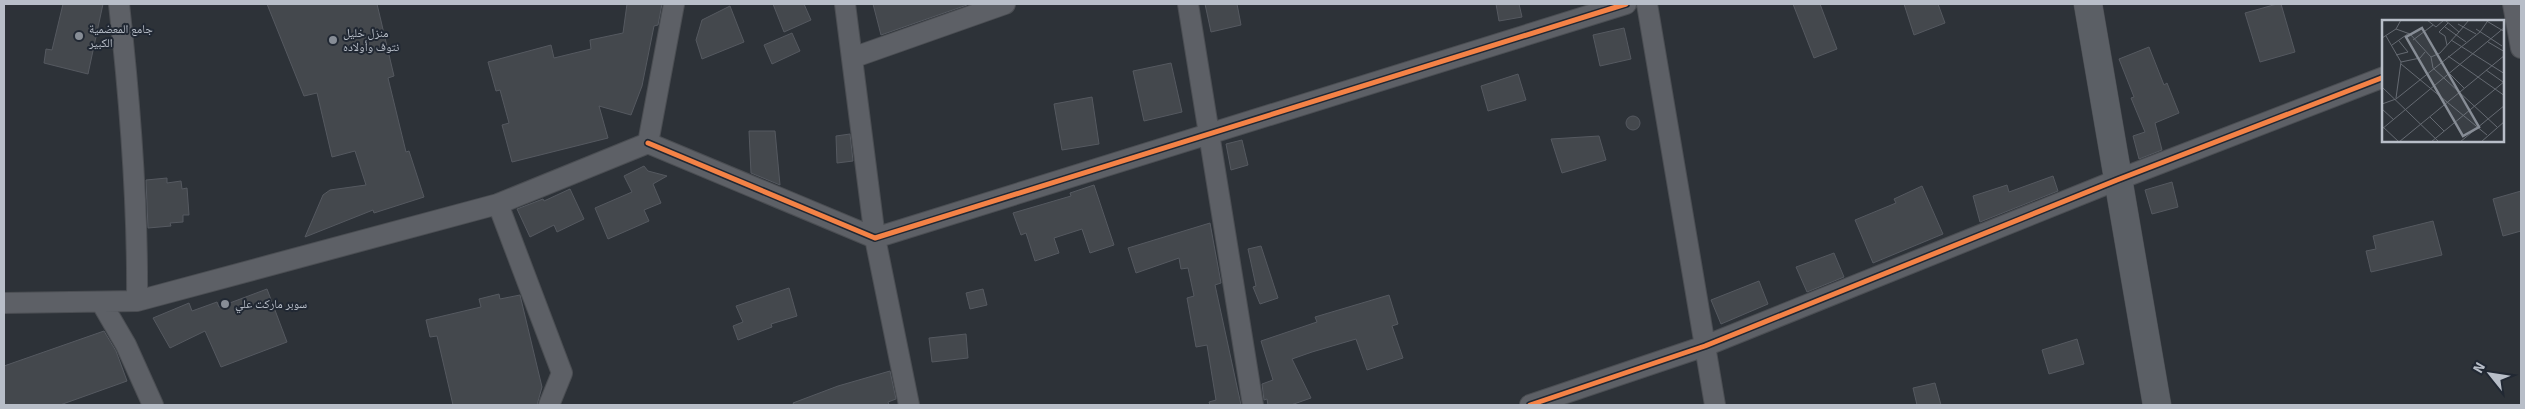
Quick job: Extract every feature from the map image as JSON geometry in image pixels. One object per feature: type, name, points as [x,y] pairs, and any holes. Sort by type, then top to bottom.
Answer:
[{"type":"main road","points":[[2088,4],[2157,405]]},
{"type":"street","points":[[119,4],[127,73],[138,239],[137,301]]},
{"type":"street","points":[[648,143],[674,4]]},
{"type":"street","points":[[845,4],[875,238],[909,405]]},
{"type":"street","points":[[852,58],[1006,4]]},
{"type":"street","points":[[1188,4],[1253,405]]},
{"type":"street","points":[[4,303],[137,301],[498,204],[648,143],[875,238],[1626,4]]},
{"type":"street","points":[[1647,4],[1715,405]]},
{"type":"street","points":[[2513,4],[2514,26],[2521,48]]},
{"type":"street","points":[[1530,405],[1705,346],[2117,180],[2382,78]]},
{"type":"street","points":[[498,204],[562,373],[549,405]]},
{"type":"street","points":[[101,302],[126,345],[153,405]]},
{"type":"building","points":[[63,4],[103,4],[88,74],[44,63],[46,49],[52,50]]},
{"type":"building","points":[[267,4],[377,4],[394,76],[388,78],[406,152],[409,151],[424,197],[374,213],[373,210],[305,237],[323,195],[330,190],[366,185],[355,151],[332,157],[317,93],[304,96]]},
{"type":"building","points":[[627,4],[662,4],[658,25],[654,26],[642,86],[631,115],[599,106],[608,138],[512,162],[502,125],[509,123],[500,90],[496,91],[488,62],[551,45],[554,58],[591,49],[590,40],[623,33]]},
{"type":"building","points":[[773,4],[804,4],[811,20],[784,32]]},
{"type":"building","points":[[873,4],[967,4],[967,5],[881,35]]},
{"type":"building","points":[[1205,4],[1237,4],[1241,25],[1211,32]]},
{"type":"building","points":[[1496,4],[1519,4],[1522,17],[1499,21]]},
{"type":"building","points":[[1793,4],[1820,4],[1837,49],[1814,58]]},
{"type":"building","points":[[1904,4],[1938,4],[1945,23],[1914,35]]},
{"type":"building","points":[[2281,4],[2295,52],[2260,62],[2245,13]]},
{"type":"building","points":[[730,6],[744,42],[702,59],[696,40],[702,20]]},
{"type":"building","points":[[1624,28],[1631,59],[1600,66],[1593,35]]},
{"type":"building","points":[[792,33],[800,51],[772,64],[764,45]]},
{"type":"building","points":[[2149,47],[2164,85],[2167,83],[2179,113],[2155,123],[2162,150],[2139,159],[2133,136],[2145,132],[2131,98],[2134,97],[2119,59]]},
{"type":"building","points":[[1171,63],[1182,112],[1144,121],[1133,71]]},
{"type":"building","points":[[1518,74],[1526,100],[1488,111],[1481,86]]},
{"type":"building","points":[[1092,97],[1099,144],[1062,150],[1054,104]]},
{"type":"building","points":[[1630,116],[1636,116],[1640,123],[1636,130],[1630,130],[1626,126],[1626,120]]},
{"type":"building","points":[[749,131],[775,131],[780,185],[751,173]]},
{"type":"building","points":[[850,134],[853,161],[837,163],[836,136]]},
{"type":"building","points":[[1599,136],[1606,160],[1562,173],[1551,139]]},
{"type":"building","points":[[1242,140],[1248,165],[1231,170],[1226,144]]},
{"type":"building","points":[[644,166],[648,171],[667,176],[653,184],[661,203],[644,210],[649,221],[608,239],[595,208],[632,192],[624,176]]},
{"type":"building","points":[[2053,176],[2058,191],[1980,222],[1973,196],[2007,185],[2009,192]]},
{"type":"building","points":[[167,178],[167,183],[181,181],[182,189],[187,188],[189,215],[183,215],[183,222],[170,223],[171,226],[148,228],[146,180]]},
{"type":"building","points":[[2172,182],[2178,207],[2152,214],[2145,190]]},
{"type":"building","points":[[1094,185],[1114,245],[1090,253],[1082,229],[1054,238],[1059,253],[1035,261],[1026,233],[1021,235],[1013,213],[1071,196],[1070,193]]},
{"type":"building","points":[[1922,186],[1943,234],[1873,263],[1855,220],[1896,203],[1894,199]]},
{"type":"building","points":[[570,189],[584,219],[557,232],[554,225],[530,237],[517,209],[543,199],[544,201]]},
{"type":"building","points":[[2521,191],[2521,231],[2503,236],[2493,199]]},
{"type":"building","points":[[2433,221],[2442,255],[2371,272],[2366,251],[2376,249],[2373,236]]},
{"type":"building","points":[[1210,223],[1221,283],[1215,285],[1241,405],[1210,405],[1209,402],[1216,400],[1207,345],[1196,347],[1187,298],[1194,296],[1188,268],[1181,269],[1179,258],[1136,273],[1128,248]]},
{"type":"building","points":[[1261,246],[1278,298],[1260,304],[1253,287],[1256,286],[1248,249]]},
{"type":"building","points":[[1834,253],[1844,277],[1807,292],[1796,267]]},
{"type":"building","points":[[1759,281],[1768,304],[1721,324],[1711,300]]},
{"type":"building","points":[[789,288],[797,316],[771,324],[772,327],[738,340],[733,326],[743,322],[736,306]]},
{"type":"building","points":[[267,289],[287,342],[221,367],[205,331],[170,348],[153,318],[189,303],[192,311],[217,302],[219,307]]},
{"type":"building","points":[[983,289],[987,305],[970,309],[966,293]]},
{"type":"building","points":[[499,294],[500,299],[520,295],[542,387],[537,405],[453,405],[437,336],[430,337],[426,320],[481,307],[479,299]]},
{"type":"building","points":[[1389,295],[1398,324],[1392,326],[1403,358],[1367,370],[1356,339],[1312,352],[1292,359],[1311,398],[1291,405],[1268,405],[1267,399],[1264,400],[1262,384],[1273,380],[1261,341],[1317,322],[1315,317]]},
{"type":"building","points":[[104,331],[116,351],[127,381],[60,405],[4,405],[4,366]]},
{"type":"building","points":[[966,334],[968,358],[932,362],[929,338]]},
{"type":"building","points":[[2077,339],[2084,364],[2049,374],[2042,350]]},
{"type":"building","points":[[890,371],[896,399],[888,402],[889,405],[794,405],[793,403],[838,386]]},
{"type":"building","points":[[1935,383],[1941,405],[1917,405],[1913,388]]},
{"type":"cycle path","points":[[648,143],[875,238],[1626,4]]},
{"type":"cycle path","points":[[1530,405],[1705,346],[2117,180],[2382,78]]},
{"type":"place","name":"جامع المعضمية الكبير","points":[[79,36]]},
{"type":"place","name":"منزل خليل نتوف وأولاده","points":[[333,40]]},
{"type":"place","name":"سوبر ماركت علي","points":[[225,304]]}]
